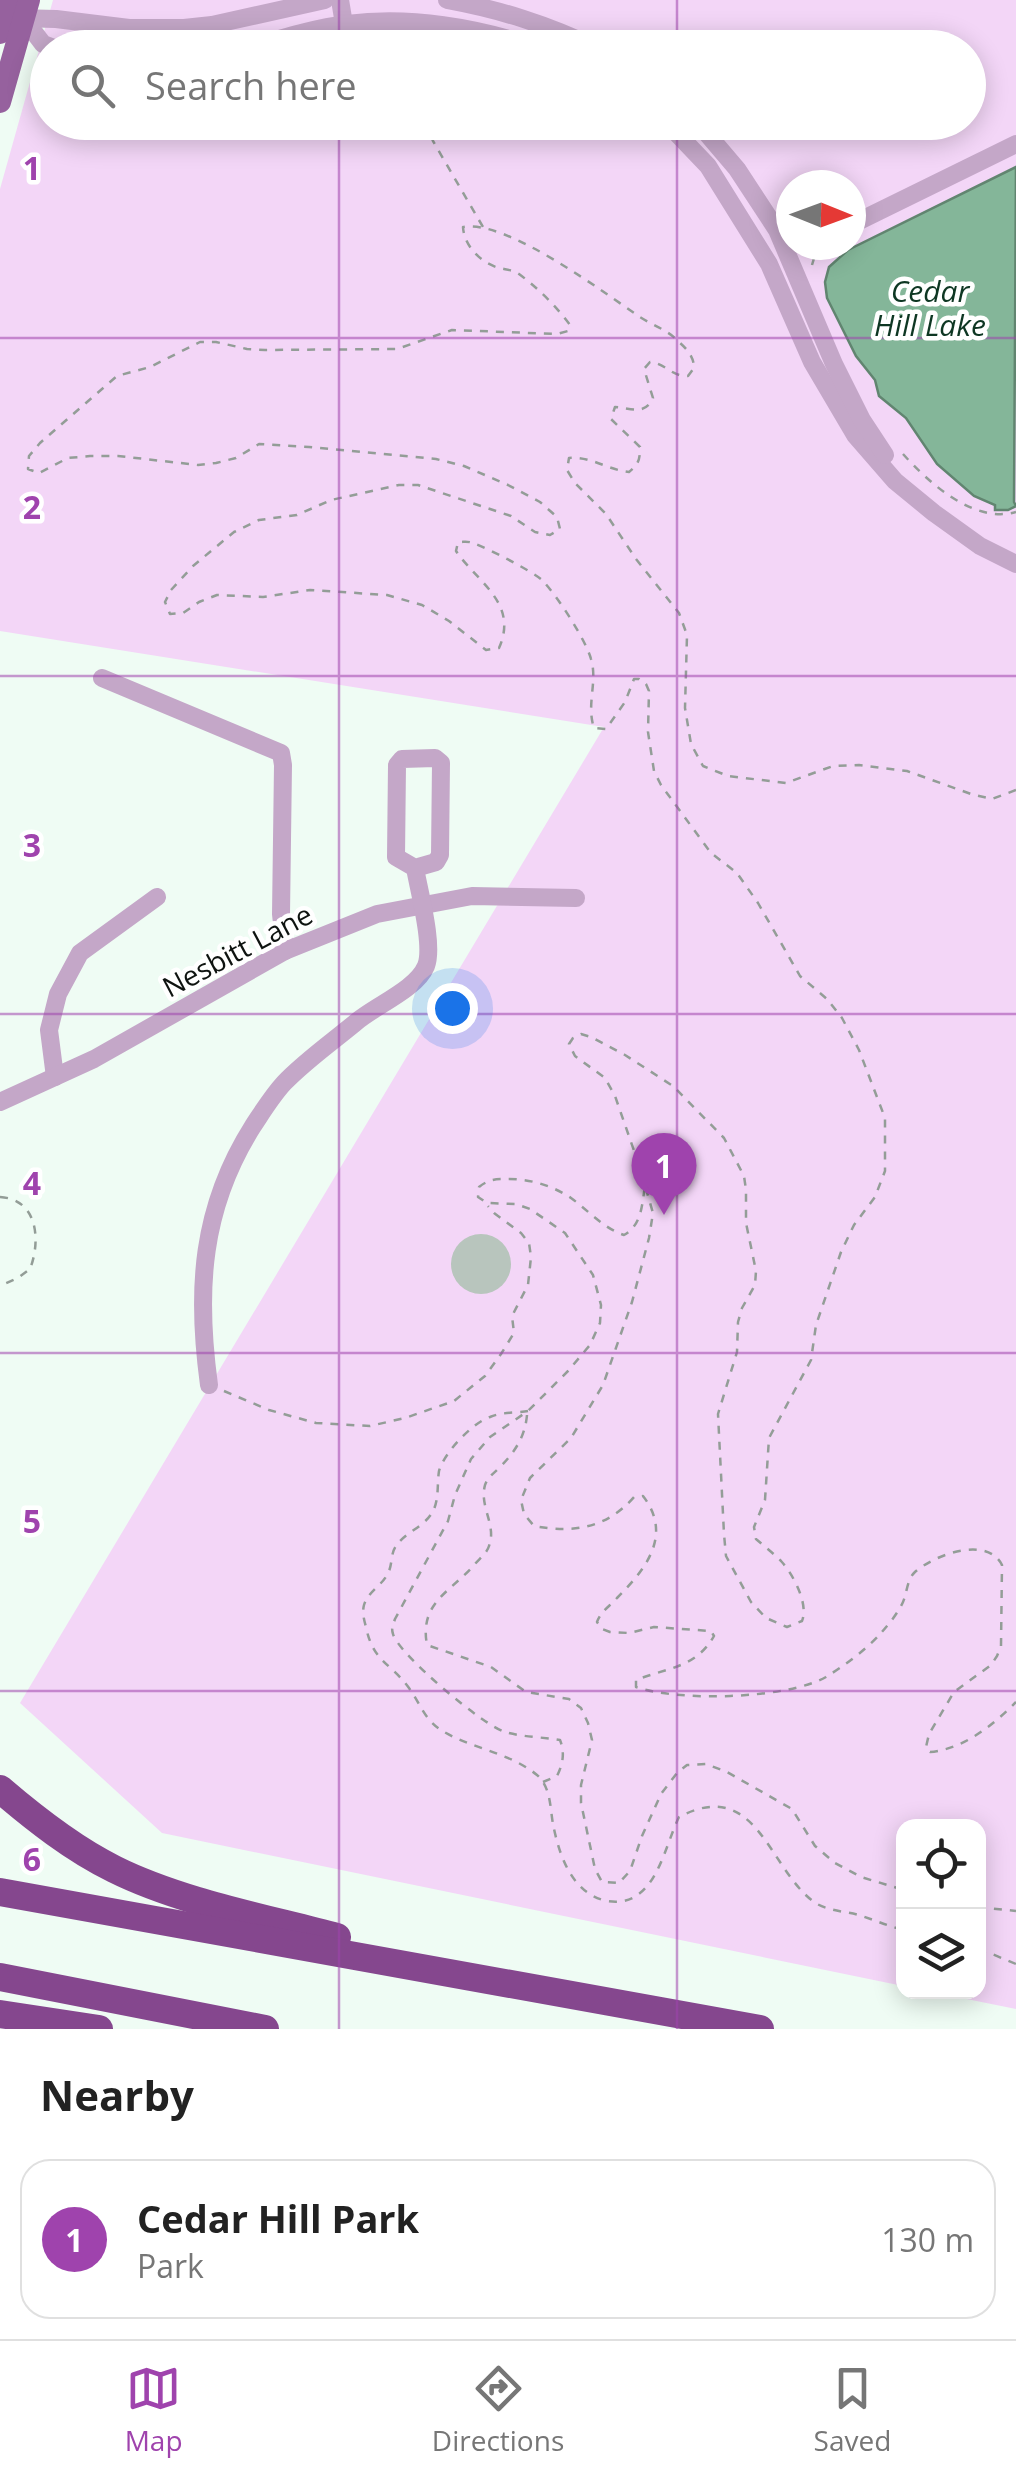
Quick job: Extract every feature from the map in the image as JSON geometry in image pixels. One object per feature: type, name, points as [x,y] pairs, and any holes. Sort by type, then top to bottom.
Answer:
[{"type":"highway","points":[[0,1789],[60,1837],[114,1869],[170,1892],[517,1985]]},
{"type":"highway","points":[[0,1892],[760,2029]]},
{"type":"highway","points":[[0,1976],[265,2029]]},
{"type":"highway","points":[[0,2014],[99,2029]]},
{"type":"main road","points":[[0,102],[11,14]]},
{"type":"street","points":[[11,14],[129,28],[184,28],[325,0]]},
{"type":"street","points":[[340,0],[344,24]]},
{"type":"street","points":[[447,0],[514,14],[558,30]]},
{"type":"street","points":[[11,14],[30,31]]},
{"type":"street","points":[[320,30],[382,22],[471,30]]},
{"type":"street","points":[[683,140],[708,166],[769,264],[812,362],[855,435],[896,480],[934,512],[980,546],[1016,564]]},
{"type":"street","points":[[712,140],[776,227]]},
{"type":"street","points":[[866,217],[1016,144]]},
{"type":"street","points":[[769,264],[777,260]]},
{"type":"street","points":[[792,260],[808,305],[862,420],[884,454],[934,512]]},
{"type":"street","points":[[102,678],[280,753],[284,765],[285,951]]},
{"type":"street","points":[[435,758],[441,763],[440,855],[436,862],[415,868],[396,858],[397,766],[402,759],[435,758]]},
{"type":"street","points":[[209,1385],[203,1343],[204,1262],[221,1187],[233,1159],[286,1081],[367,1012],[418,979],[426,967],[428,942],[415,868]]},
{"type":"street","name":"Nesbitt Lane","points":[[0,1102],[94,1059],[285,951],[378,914],[472,896],[576,898]]},
{"type":"street","points":[[55,1078],[49,1030],[58,994],[80,953],[157,897]]},
{"type":"path","points":[[433,140],[484,228]]},
{"type":"path","points":[[1016,790],[992,799],[906,771],[859,764],[833,766],[786,784],[728,776],[703,766],[692,744],[685,708],[686,636],[679,613],[606,514],[567,470],[569,458],[578,457],[614,470],[629,472],[636,466],[640,447],[611,419],[615,406],[640,411],[650,406],[654,398],[644,369],[650,362],[659,362],[680,376],[688,376],[694,359],[665,329],[539,252],[475,224],[463,226],[464,238],[472,251],[493,266],[513,270],[526,280],[562,314],[570,325],[568,332],[452,330],[397,349],[265,350],[200,342],[170,358],[117,376],[28,456],[28,469],[39,473],[68,458],[90,456],[198,464],[236,458],[259,444],[436,459],[508,485],[540,502],[557,517],[560,529],[550,536],[535,532],[511,516],[418,485],[398,485],[331,500],[297,515],[259,520],[234,532],[193,566],[165,602],[170,614],[182,613],[216,595],[263,597],[310,590],[387,595],[422,605],[486,650],[498,648],[504,636],[501,608],[491,590],[456,551],[458,542],[470,542],[531,572],[543,581],[562,607],[591,658],[594,677],[590,714],[594,728],[606,729],[625,702],[634,679],[646,684],[648,732],[660,785],[710,853],[737,873],[800,976],[842,1018],[859,1050],[884,1118],[885,1172],[875,1198],[854,1225],[841,1252],[816,1325],[812,1360],[769,1438],[764,1500],[754,1528],[756,1538],[784,1563],[804,1604],[806,1613],[802,1621],[787,1627],[766,1618],[751,1602],[726,1556],[718,1414],[737,1352],[742,1308],[756,1285],[755,1255],[746,1223],[744,1176],[724,1138],[673,1086],[591,1037],[581,1034],[573,1038],[570,1044],[575,1056],[604,1078],[615,1096],[653,1213],[632,1302],[602,1385],[571,1438],[530,1478],[522,1500],[524,1514],[534,1526],[560,1530],[587,1528],[623,1509],[634,1497],[643,1496],[654,1510],[657,1532],[653,1552],[597,1622],[610,1632],[629,1633],[654,1627],[711,1631],[714,1636],[700,1654],[670,1671],[636,1680],[636,1687],[670,1696],[757,1694],[825,1678],[879,1636],[897,1612],[913,1574],[937,1559],[974,1547],[998,1558],[1002,1565],[1001,1646],[990,1665],[954,1692],[929,1734],[926,1747],[930,1752],[940,1751],[963,1742],[989,1728],[1016,1702]]},
{"type":"path","points":[[812,265],[814,260]]},
{"type":"path","points":[[895,445],[955,499],[986,512],[1016,512]]},
{"type":"path","points":[[209,1385],[269,1410],[316,1423],[370,1426],[454,1401],[485,1376],[514,1334],[512,1316],[528,1285],[530,1272],[529,1244],[522,1233],[494,1214],[478,1197],[479,1187],[488,1180],[526,1180],[551,1187],[624,1235],[633,1230],[641,1214],[646,1184]]},
{"type":"path","points":[[0,1197],[16,1200],[25,1208],[32,1218],[37,1240],[30,1269],[0,1286]]},
{"type":"path","points":[[486,1203],[530,1208],[565,1233],[594,1275],[602,1306],[600,1323],[590,1345],[568,1371],[528,1411],[490,1437],[470,1459],[448,1521],[392,1629],[394,1638],[425,1672],[500,1731],[560,1740],[562,1766],[557,1776],[542,1782]]},
{"type":"path","points":[[528,1411],[490,1416],[471,1428],[453,1447],[440,1470],[433,1512],[397,1544],[386,1578],[364,1603],[368,1638],[376,1655],[411,1690],[428,1720],[452,1736],[510,1759],[539,1776],[549,1795],[560,1852],[570,1874],[584,1890],[602,1900],[624,1902],[641,1894],[660,1868],[679,1818],[693,1810],[726,1808],[750,1820],[802,1892],[819,1906],[896,1928]]},
{"type":"path","points":[[528,1411],[525,1433],[486,1480],[484,1495],[492,1529],[488,1549],[445,1592],[424,1627],[427,1645],[491,1667],[526,1692],[569,1699],[581,1708],[592,1740],[581,1784],[581,1803],[595,1870],[602,1882],[619,1884],[630,1871],[661,1794],[677,1773],[687,1766],[706,1764],[792,1810],[815,1846],[835,1864],[861,1878],[896,1888]]},
{"type":"path","points":[[986,1908],[1016,1911]]},
{"type":"path","points":[[986,1955],[1016,1964]]},
{"type":"shaded area","points":[[53,0],[1016,0],[1016,2009],[967,1999],[986,1999],[986,1819],[896,1819],[896,1985],[162,1833],[20,1703],[604,727],[0,631],[0,189],[30,82],[30,140],[986,140],[986,30],[45,30]]},
{"type":"water","name":"Cedar Hill Lake","points":[[1016,167],[1016,506],[995,510],[995,505],[974,496],[937,464],[906,418],[879,396],[875,380],[856,356],[827,298],[825,282],[829,267],[837,260],[866,260],[866,241]]},
{"type":"building","points":[[481,1234],[503,1242],[511,1264],[503,1286],[481,1294],[459,1286],[451,1264],[459,1242]]},
{"type":"place","name":"Cedar Hill Park","points":[[664,1215]]}]
